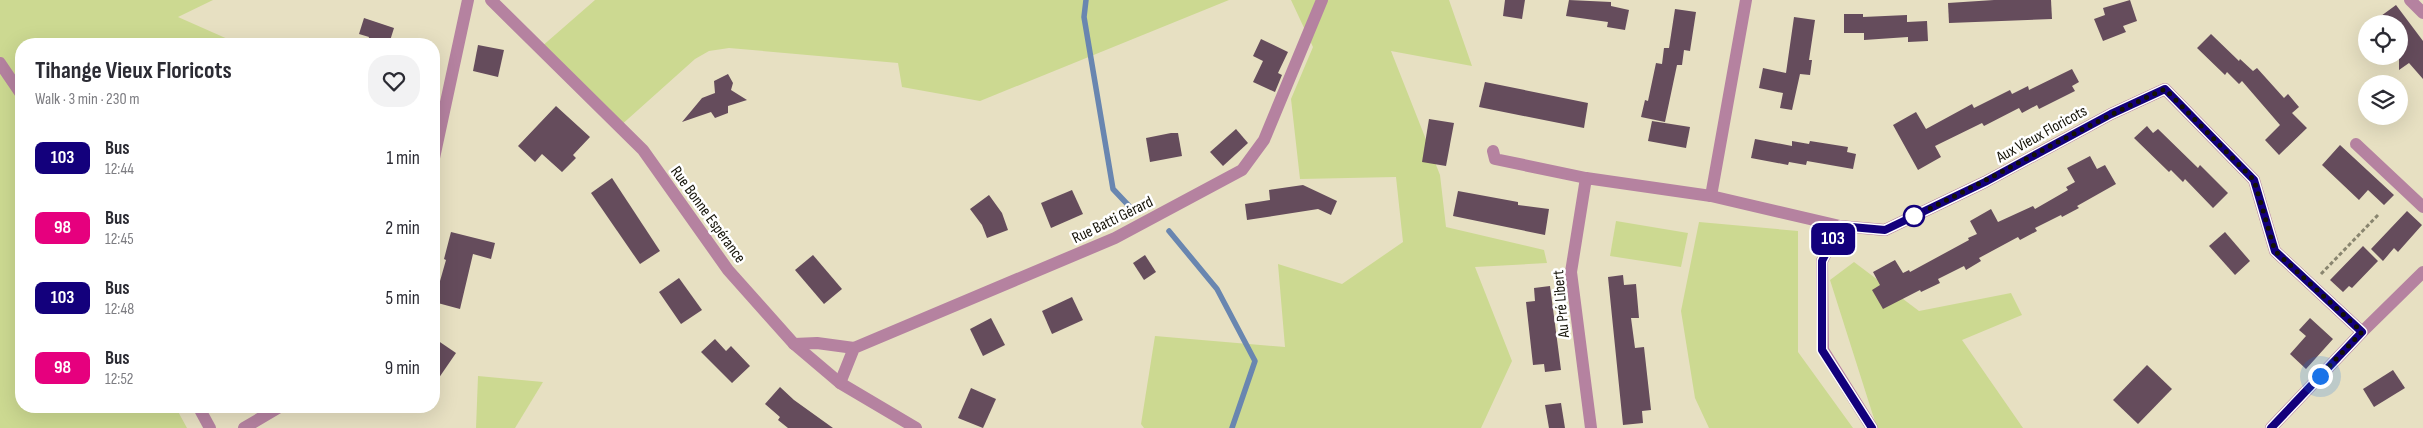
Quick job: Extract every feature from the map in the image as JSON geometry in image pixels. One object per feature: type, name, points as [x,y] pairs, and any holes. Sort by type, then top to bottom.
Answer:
[{"type":"street","points":[[440,130],[468,0]]},
{"type":"street","name":"Rue Bonne Espérance","points":[[491,0],[643,150],[728,270],[794,344],[840,383],[916,428]]},
{"type":"street","name":"Rue Batti Gérard","points":[[854,348],[1115,238],[1242,170],[1264,140],[1322,0]]},
{"type":"street","points":[[1711,196],[1746,0]]},
{"type":"street","points":[[2410,0],[2423,13]]},
{"type":"street","points":[[0,63],[15,85]]},
{"type":"street","name":"Aux Vieux Floricots","points":[[1840,226],[1885,230],[1985,182],[2111,114],[2165,89],[2254,180],[2275,251],[2362,332]]},
{"type":"street","points":[[2356,144],[2423,207]]},
{"type":"street","points":[[1493,151],[1496,159],[1586,178],[1711,196],[1840,226],[1822,261],[1822,350],[1872,428]]},
{"type":"street","name":"Au Pré Libert","points":[[1586,178],[1571,272],[1591,428]]},
{"type":"street","points":[[2271,428],[2362,332],[2423,272]]},
{"type":"street","points":[[794,344],[817,343],[854,348],[840,383]]},
{"type":"street","points":[[202,413],[210,428]]},
{"type":"street","points":[[244,428],[269,413]]},
{"type":"path","points":[[2311,284],[2378,215]]},
{"type":"green space","points":[[0,0],[213,0],[178,17],[225,38],[15,38],[15,413],[179,413],[187,428],[0,428]]},
{"type":"green space","points":[[595,0],[1229,0],[980,101],[902,87],[898,63],[729,48],[709,51],[695,59],[619,127],[540,48]]},
{"type":"green space","points":[[1291,0],[1449,0],[1472,66],[1391,51],[1440,175],[1446,227],[1544,250],[1547,263],[1475,267],[1512,361],[1481,428],[1144,428],[1141,424],[1155,336],[1285,347],[1278,264],[1342,284],[1403,242],[1396,177],[1300,179],[1291,99],[1313,47]]},
{"type":"green space","points":[[1616,221],[1688,233],[1681,267],[1610,256]]},
{"type":"green space","points":[[1699,222],[1798,231],[1798,352],[1853,428],[1709,428],[1695,398],[1681,311]]},
{"type":"green space","points":[[1854,262],[1919,311],[2011,293],[2022,315],[1962,340],[2023,428],[1877,428],[1830,280]]},
{"type":"green space","points":[[478,376],[543,382],[515,428],[476,428]]},
{"type":"building","points":[[1505,0],[1525,0],[1522,19],[1503,16]]},
{"type":"building","points":[[1569,0],[1611,2],[1611,6],[1629,10],[1625,30],[1607,27],[1608,22],[1566,16]]},
{"type":"building","points":[[1994,0],[2051,0],[2052,19],[1949,23],[1948,3]]},
{"type":"building","points":[[2130,0],[2137,21],[2123,26],[2126,32],[2103,41],[2094,19],[2105,15],[2103,8]]},
{"type":"building","points":[[2396,5],[2404,15],[2382,15]]},
{"type":"building","points":[[1675,9],[1696,12],[1690,51],[1684,50],[1682,65],[1677,65],[1665,122],[1641,117],[1645,100],[1648,101],[1656,63],[1662,64],[1664,48],[1669,48]]},
{"type":"building","points":[[1844,14],[1863,14],[1863,17],[1907,15],[1907,22],[1927,21],[1928,41],[1908,42],[1908,37],[1864,40],[1864,33],[1844,33]]},
{"type":"building","points":[[1794,17],[1815,20],[1809,60],[1812,60],[1810,75],[1800,74],[1792,110],[1780,108],[1783,93],[1759,88],[1763,68],[1786,73]]},
{"type":"building","points":[[364,18],[394,28],[391,38],[369,38],[359,34]]},
{"type":"building","points":[[2408,21],[2423,41],[2423,79],[2409,63]]},
{"type":"building","points":[[2211,34],[2239,61],[2240,59],[2253,71],[2257,68],[2284,98],[2288,94],[2299,107],[2292,113],[2307,128],[2279,155],[2265,140],[2280,125],[2242,81],[2239,84],[2227,72],[2225,75],[2197,48]]},
{"type":"building","points":[[1261,39],[1288,52],[1278,73],[1282,75],[1275,92],[1253,82],[1263,61],[1253,56]]},
{"type":"building","points":[[478,45],[504,50],[498,77],[473,71]]},
{"type":"building","points":[[2399,65],[2406,65],[2399,70]]},
{"type":"building","points":[[2072,69],[2079,82],[2072,86],[2075,91],[2039,109],[2037,105],[2022,113],[2019,108],[1984,126],[1982,123],[1935,146],[1941,157],[1918,170],[1893,125],[1916,112],[1926,129],[1972,104],[1974,108],[2010,90],[2012,94],[2028,86],[2029,90]]},
{"type":"building","points":[[728,74],[733,83],[731,90],[747,100],[728,106],[728,113],[715,118],[711,112],[682,122],[702,98],[715,93],[714,81]]},
{"type":"building","points":[[1485,82],[1588,103],[1584,128],[1479,107]]},
{"type":"building","points":[[556,106],[590,137],[573,155],[576,158],[562,172],[542,154],[535,162],[518,146]]},
{"type":"building","points":[[1429,119],[1454,123],[1446,166],[1422,162]]},
{"type":"building","points":[[1652,121],[1690,127],[1686,148],[1648,141]]},
{"type":"building","points":[[2147,126],[2153,133],[2158,129],[2198,168],[2200,165],[2228,193],[2213,208],[2185,179],[2183,182],[2171,170],[2169,172],[2134,138]]},
{"type":"building","points":[[1236,129],[1248,143],[1223,166],[1210,152]]},
{"type":"building","points":[[1178,133],[1182,156],[1150,162],[1146,138]]},
{"type":"building","points":[[1755,139],[1792,146],[1792,141],[1809,144],[1810,141],[1848,147],[1847,152],[1856,154],[1853,169],[1807,161],[1806,165],[1789,162],[1788,165],[1751,158]]},
{"type":"building","points":[[2340,145],[2394,195],[2384,205],[2368,190],[2359,200],[2322,165]]},
{"type":"building","points":[[2090,156],[2097,169],[2105,165],[2116,184],[2077,206],[2079,208],[2035,228],[2037,231],[2020,240],[2018,237],[1979,258],[1981,261],[1966,270],[1964,266],[1938,279],[1940,283],[1921,292],[1920,290],[1883,309],[1872,290],[1880,285],[1873,272],[1895,260],[1903,273],[1909,270],[1910,272],[1977,234],[1970,221],[1991,209],[1998,222],[2033,206],[2035,209],[2068,190],[2066,187],[2075,182],[2067,168]]},
{"type":"building","points":[[612,178],[660,251],[640,264],[591,193]]},
{"type":"building","points":[[1303,185],[1337,201],[1331,215],[1318,209],[1247,220],[1245,204],[1270,200],[1269,190]]},
{"type":"building","points":[[1072,190],[1083,214],[1051,228],[1041,203]]},
{"type":"building","points":[[1458,191],[1518,202],[1518,205],[1549,209],[1545,235],[1453,216]]},
{"type":"building","points":[[989,195],[1002,213],[1008,230],[987,238],[982,225],[970,209]]},
{"type":"building","points":[[2407,211],[2422,225],[2398,252],[2394,248],[2383,261],[2371,249]]},
{"type":"building","points":[[451,232],[495,243],[491,259],[473,254],[460,309],[440,304],[440,281],[446,260],[444,259]]},
{"type":"building","points":[[2225,232],[2250,261],[2235,275],[2209,246]]},
{"type":"building","points":[[2363,246],[2378,261],[2352,288],[2349,286],[2343,292],[2330,280]]},
{"type":"building","points":[[813,255],[842,289],[824,304],[795,270]]},
{"type":"building","points":[[1145,255],[1156,272],[1144,280],[1133,263]]},
{"type":"building","points":[[1623,275],[1624,285],[1636,284],[1639,318],[1631,318],[1635,348],[1644,347],[1651,410],[1642,411],[1643,423],[1623,425],[1608,277]]},
{"type":"building","points":[[679,278],[702,310],[681,324],[659,292]]},
{"type":"building","points":[[1550,286],[1561,370],[1545,372],[1544,364],[1533,365],[1526,302],[1535,301],[1534,288]]},
{"type":"building","points":[[1072,297],[1083,320],[1052,334],[1042,311]]},
{"type":"building","points":[[991,318],[1005,345],[983,356],[970,329]]},
{"type":"building","points":[[2310,318],[2333,339],[2306,369],[2290,354],[2306,336],[2299,330]]},
{"type":"building","points":[[715,339],[726,351],[731,346],[750,366],[732,383],[701,352]]},
{"type":"building","points":[[440,342],[456,353],[440,376]]},
{"type":"building","points":[[2147,365],[2172,389],[2138,424],[2113,400]]},
{"type":"building","points":[[2393,370],[2405,388],[2374,407],[2363,389]]},
{"type":"building","points":[[780,387],[794,400],[833,428],[788,428],[778,420],[780,417],[765,404]]},
{"type":"building","points":[[971,388],[996,399],[983,428],[958,418]]},
{"type":"building","points":[[1561,403],[1565,428],[1549,428],[1545,405]]},
{"type":"waterway","points":[[1086,0],[1084,17],[1113,189],[1130,207]]},
{"type":"waterway","points":[[1169,231],[1217,289],[1255,361],[1232,428]]},
{"type":"bus line","name":"103","points":[[1872,428],[1822,350],[1822,261],[1840,226],[1885,230],[1985,182],[2111,114],[2165,89],[2254,180],[2275,251],[2362,332],[2271,428]]},
{"type":"route","points":[[1914,216],[1985,182],[2111,114],[2165,89],[2254,180],[2275,251],[2362,332],[2320,376]]}]
